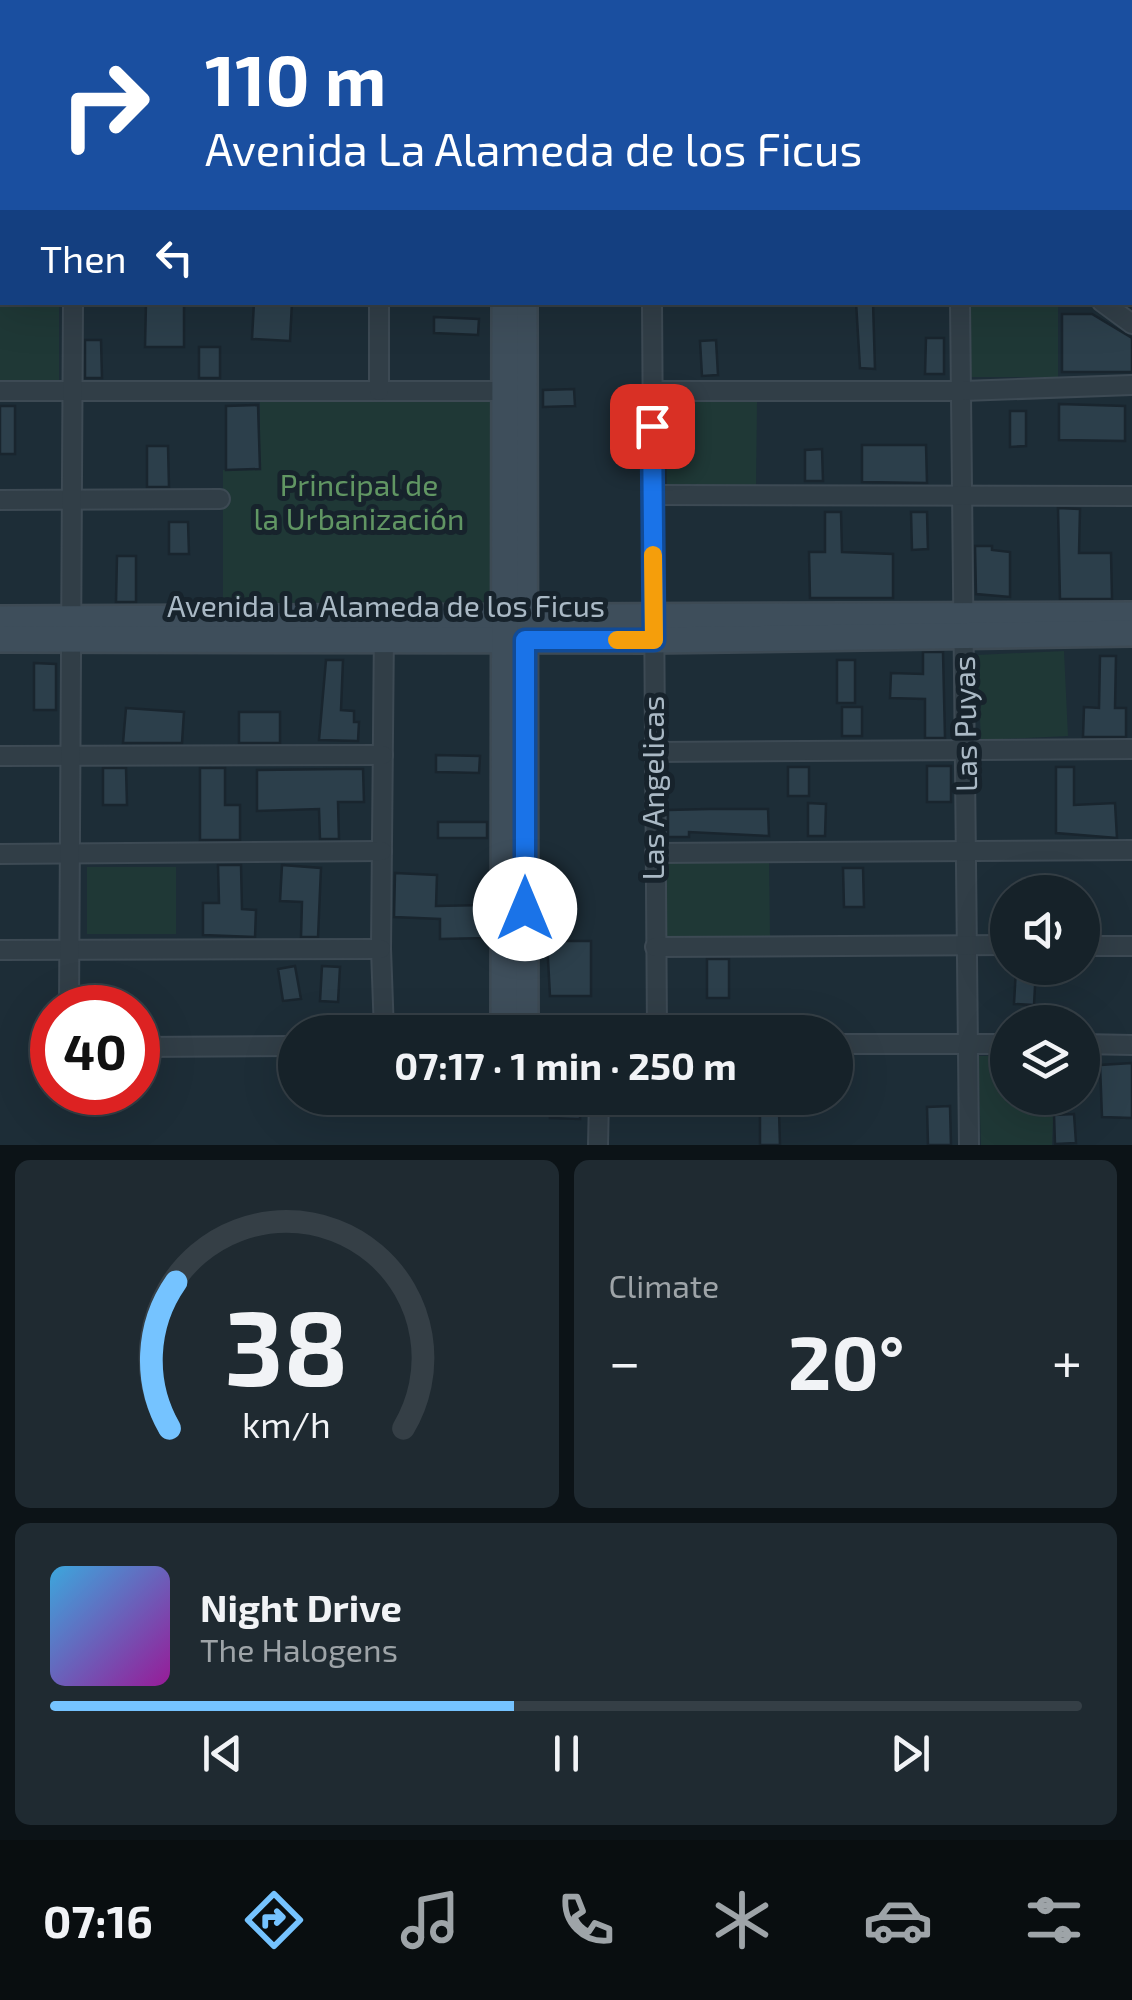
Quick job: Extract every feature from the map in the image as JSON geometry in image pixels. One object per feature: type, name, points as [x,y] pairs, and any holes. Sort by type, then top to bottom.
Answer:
[{"type":"street","points":[[69,985],[73,305]]},
{"type":"street","points":[[379,305],[379,391]]},
{"type":"street","points":[[505,305],[515,391]]},
{"type":"street","points":[[524,305],[515,391],[515,628],[525,1015]]},
{"type":"street","name":"Las Angelicas","points":[[652,305],[657,1015]]},
{"type":"street","name":"Las Puyas","points":[[960,305],[968,1145]]},
{"type":"street","points":[[1106,305],[1132,324]]},
{"type":"street","points":[[652,390],[963,391],[1132,386]]},
{"type":"street","points":[[0,391],[515,391]]},
{"type":"street","points":[[653,495],[1132,496]]},
{"type":"street","points":[[0,500],[220,499]]},
{"type":"street","name":"Avenida La Alameda de los Ficus","points":[[965,626],[1132,615]]},
{"type":"street","name":"Avenida La Alameda de los Ficus","points":[[0,620],[71,629],[965,626],[1132,634]]},
{"type":"street","points":[[504,1015],[515,628]]},
{"type":"street","name":"Avenida La Alameda de los Ficus","points":[[0,639],[71,629]]},
{"type":"street","points":[[384,629],[384,1015]]},
{"type":"street","points":[[654,752],[1132,749]]},
{"type":"street","points":[[0,756],[383,754]]},
{"type":"street","points":[[655,853],[1132,850]]},
{"type":"street","points":[[0,854],[382,851]]},
{"type":"street","points":[[655,948],[990,945]]},
{"type":"street","points":[[1100,946],[1132,946]]},
{"type":"street","points":[[0,950],[382,949]]},
{"type":"street","points":[[853,1044],[990,1044]]},
{"type":"street","points":[[1100,1044],[1132,1044]]},
{"type":"street","points":[[160,1047],[278,1046]]},
{"type":"street","points":[[598,1145],[599,1115]]},
{"type":"green space","points":[[0,305],[59,305],[59,382],[0,381]]},
{"type":"green space","points":[[969,305],[1095,306],[1058,307],[1058,377],[970,377]]},
{"type":"green space","name":"Principal de la Urbanización","points":[[495,399],[495,609],[223,608],[223,470],[260,469],[260,400]]},
{"type":"green space","points":[[666,401],[757,402],[756,486],[667,485]]},
{"type":"green space","points":[[1064,651],[1068,736],[981,740],[977,655]]},
{"type":"green space","points":[[769,860],[770,936],[667,938],[666,861]]},
{"type":"green space","points":[[87,867],[176,867],[176,934],[87,934]]},
{"type":"green space","points":[[978,1056],[990,1056],[990,1115],[1053,1115],[1052,1145],[981,1145]]},
{"type":"building","points":[[146,305],[184,305],[184,347],[145,347]]},
{"type":"building","points":[[254,305],[292,305],[290,341],[252,339]]},
{"type":"building","points":[[856,305],[873,305],[875,369],[860,368]]},
{"type":"building","points":[[1062,314],[1092,314],[1132,338],[1132,372],[1062,372]]},
{"type":"building","points":[[434,317],[479,319],[478,335],[434,333]]},
{"type":"building","points":[[926,338],[944,338],[944,374],[925,374]]},
{"type":"building","points":[[85,340],[101,340],[102,378],[85,378]]},
{"type":"building","points":[[716,340],[718,375],[702,376],[700,341]]},
{"type":"building","points":[[199,347],[220,347],[220,378],[199,378]]},
{"type":"building","points":[[574,389],[575,406],[543,407],[543,390]]},
{"type":"building","points":[[1059,404],[1125,406],[1125,441],[1059,440]]},
{"type":"building","points":[[258,405],[260,469],[226,470],[226,406]]},
{"type":"building","points":[[0,406],[15,406],[15,454],[0,454]]},
{"type":"building","points":[[1010,411],[1026,411],[1026,446],[1010,447]]},
{"type":"building","points":[[862,445],[926,445],[927,483],[862,482]]},
{"type":"building","points":[[147,446],[168,446],[169,487],[147,487]]},
{"type":"building","points":[[822,449],[823,481],[805,481],[805,450]]},
{"type":"building","points":[[1058,508],[1080,509],[1079,553],[1111,553],[1112,599],[1060,599]]},
{"type":"building","points":[[825,512],[841,512],[842,552],[893,554],[893,598],[810,598],[809,552],[825,552]]},
{"type":"building","points":[[911,512],[927,512],[928,549],[912,550]]},
{"type":"building","points":[[169,522],[188,522],[189,554],[169,554]]},
{"type":"building","points":[[975,546],[1010,552],[1010,597],[976,594]]},
{"type":"building","points":[[117,556],[136,556],[136,602],[116,602]]},
{"type":"building","points":[[923,652],[943,652],[945,738],[925,738],[925,699],[890,698],[891,673],[923,674]]},
{"type":"building","points":[[1100,656],[1116,656],[1115,708],[1126,708],[1126,737],[1083,737],[1084,707],[1099,708]]},
{"type":"building","points":[[326,660],[343,660],[341,710],[354,711],[354,722],[359,722],[358,741],[319,740]]},
{"type":"building","points":[[837,660],[855,660],[855,703],[837,703]]},
{"type":"building","points":[[34,663],[56,664],[56,710],[34,710]]},
{"type":"building","points":[[842,707],[862,707],[862,736],[842,736]]},
{"type":"building","points":[[126,708],[184,712],[182,743],[123,743]]},
{"type":"building","points":[[239,712],[280,712],[280,743],[239,743]]},
{"type":"building","points":[[436,755],[480,756],[479,773],[436,772]]},
{"type":"building","points":[[927,766],[951,766],[951,802],[927,802]]},
{"type":"building","points":[[788,767],[809,767],[809,796],[788,796]]},
{"type":"building","points":[[1056,767],[1074,767],[1074,805],[1115,803],[1117,838],[1056,833]]},
{"type":"building","points":[[103,768],[126,768],[127,805],[103,805]]},
{"type":"building","points":[[200,768],[225,768],[225,805],[240,805],[240,840],[200,840]]},
{"type":"building","points":[[363,769],[364,802],[338,802],[339,839],[320,839],[319,809],[257,811],[257,770]]},
{"type":"building","points":[[808,803],[826,804],[825,836],[808,836]]},
{"type":"building","points":[[768,809],[769,836],[689,832],[689,837],[668,837],[668,810]]},
{"type":"building","points":[[438,822],[487,822],[487,838],[438,838]]},
{"type":"building","points":[[218,865],[241,865],[242,909],[256,910],[255,937],[203,935],[203,903],[219,903]]},
{"type":"building","points":[[282,865],[321,868],[318,937],[301,937],[302,902],[280,901]]},
{"type":"building","points":[[843,868],[863,868],[864,907],[844,907]]},
{"type":"building","points":[[395,873],[437,875],[436,906],[486,905],[487,938],[440,939],[440,919],[394,917]]},
{"type":"building","points":[[547,941],[591,941],[591,996],[550,996]]},
{"type":"building","points":[[707,959],[729,959],[729,998],[707,998]]},
{"type":"building","points":[[295,966],[301,999],[283,1001],[278,969]]},
{"type":"building","points":[[322,966],[340,967],[338,1002],[320,1001]]},
{"type":"building","points":[[1015,985],[1035,985],[1034,1005],[1014,1004]]},
{"type":"building","points":[[1132,1063],[1132,1118],[1102,1117],[1100,1065]]},
{"type":"building","points":[[950,1106],[951,1145],[928,1145],[927,1107]]},
{"type":"building","points":[[550,1115],[580,1115],[580,1119]]},
{"type":"building","points":[[760,1115],[779,1115],[780,1145],[760,1145]]},
{"type":"building","points":[[1054,1115],[1074,1115],[1076,1143],[1055,1144]]},
{"type":"slow traffic","points":[[617,640],[654,640],[653,555]]},
{"type":"route","points":[[525,909],[525,640],[654,640],[652,426]]}]
